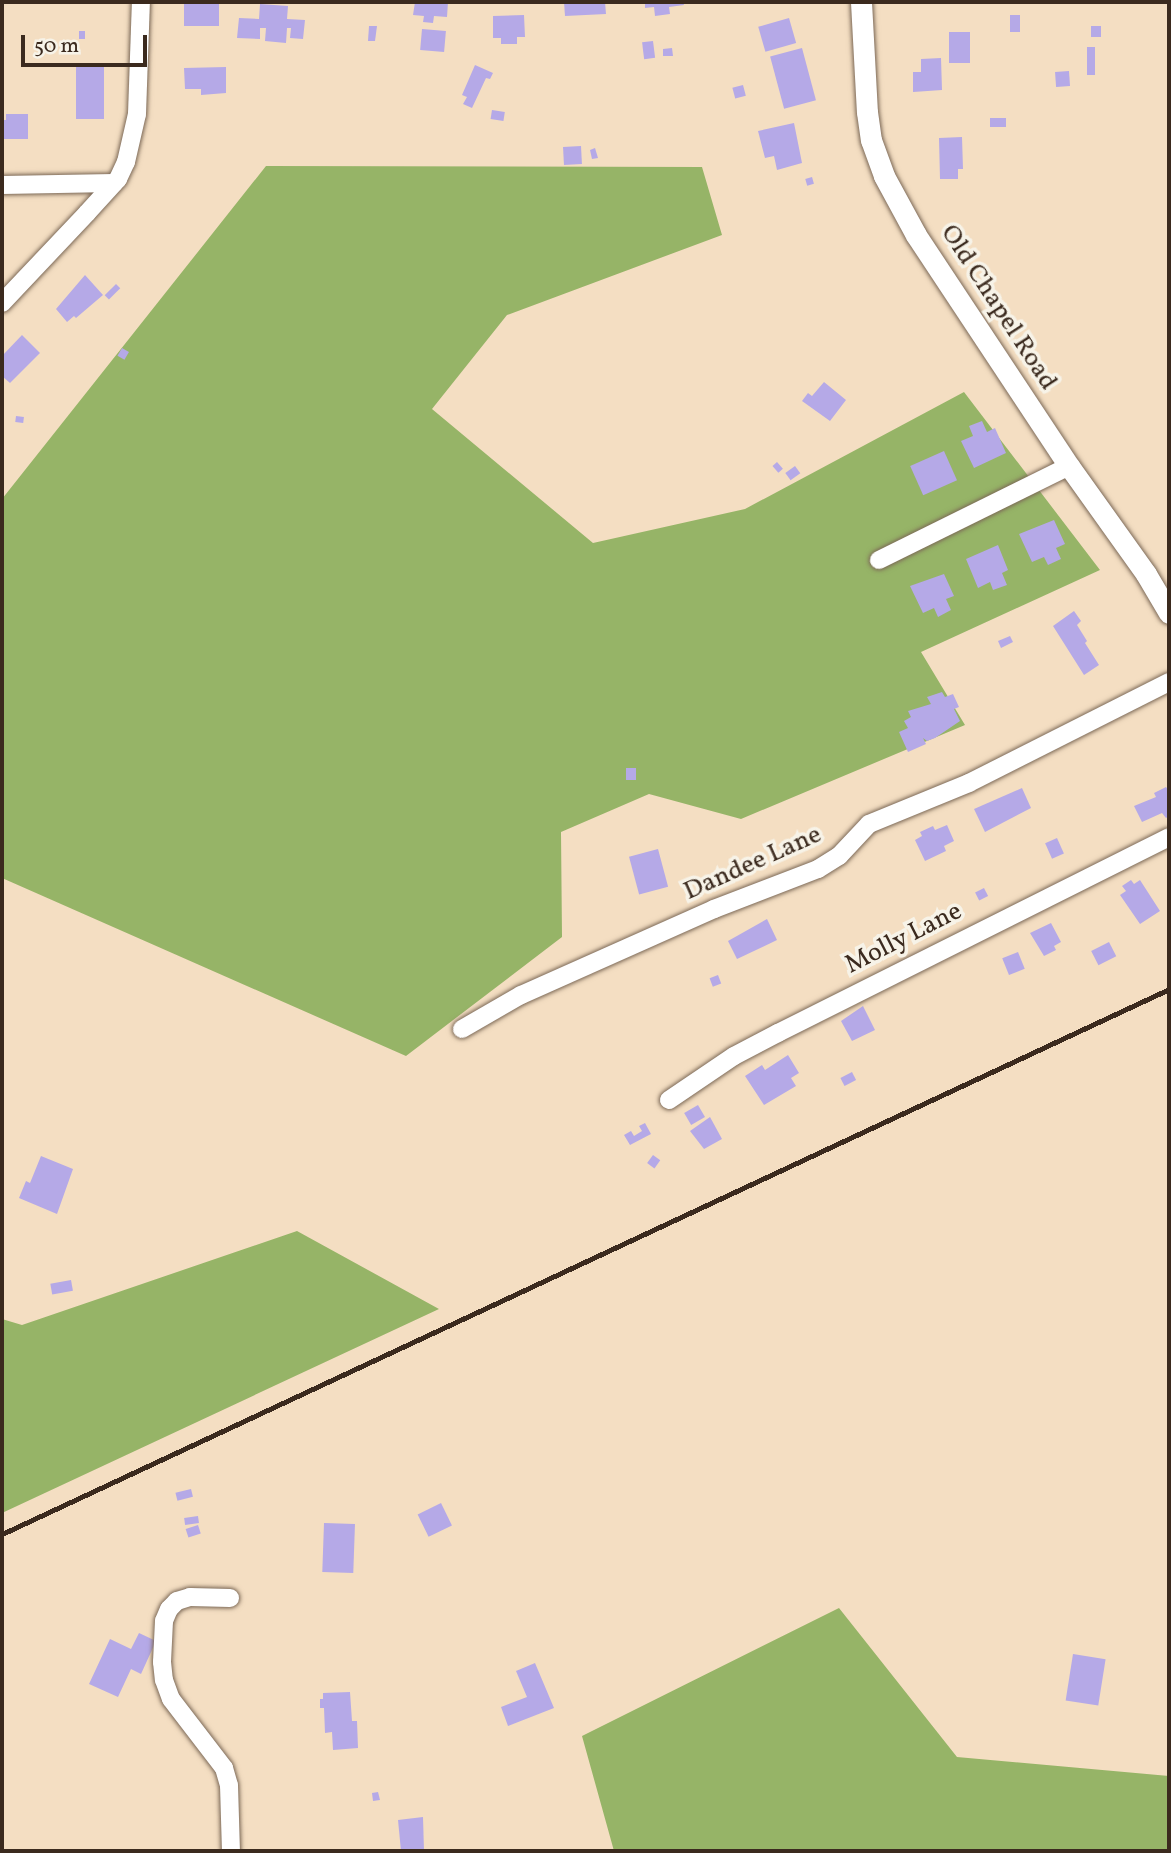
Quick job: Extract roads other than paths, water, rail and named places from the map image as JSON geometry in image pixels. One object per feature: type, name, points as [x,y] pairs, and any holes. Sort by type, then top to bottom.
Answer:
[{"type":"street","points":[[2,303],[52,253],[114,183],[126,162],[134,135],[141,2]]},
{"type":"street","name":"Old Chapel Road","points":[[861,2],[867,112],[884,176],[916,235],[1069,466],[1146,574],[1169,613]]},
{"type":"street","points":[[2,185],[114,183]]},
{"type":"street","points":[[879,560],[1069,466]]},
{"type":"street","name":"Dandee Lane","points":[[462,1029],[521,995],[714,909],[818,869],[839,856],[869,824],[969,783],[1169,682]]},
{"type":"street","name":"Molly Lane","points":[[669,1100],[734,1056],[1169,837]]},
{"type":"street","points":[[230,1598],[190,1597],[177,1601],[164,1621],[162,1662],[164,1680],[171,1699],[223,1768],[229,1785],[231,1851]]},
{"type":"railway","points":[[2,1534],[1169,989]]}]
